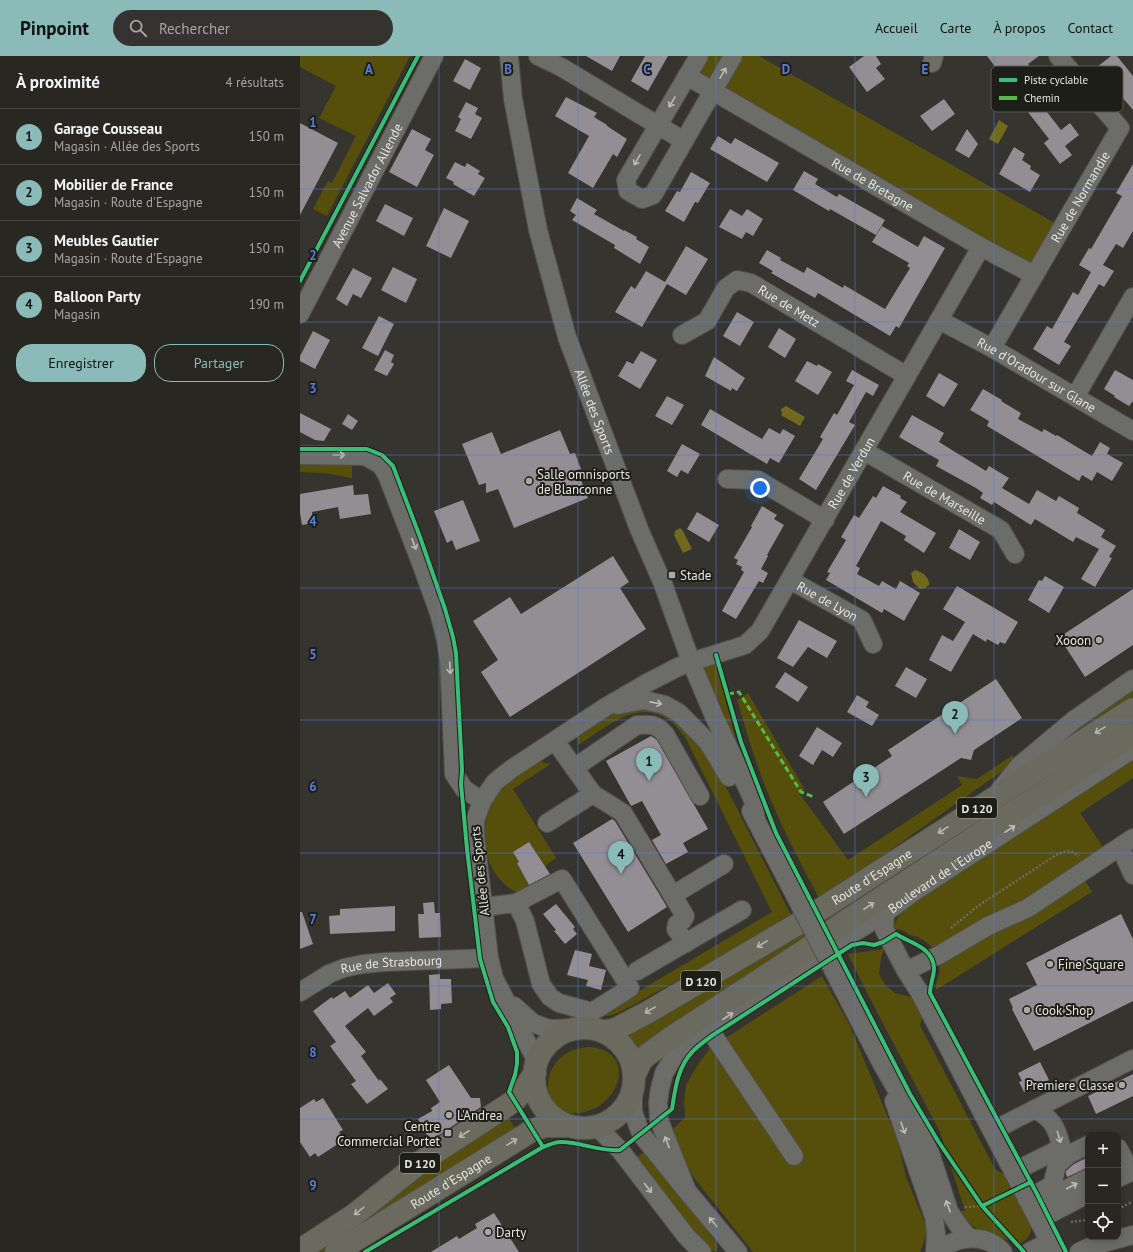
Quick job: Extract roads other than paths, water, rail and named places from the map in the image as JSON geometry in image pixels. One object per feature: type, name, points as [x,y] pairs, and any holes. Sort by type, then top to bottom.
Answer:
[{"type":"main road","name":"Route d'Espagne","points":[[604,1032],[616,1030],[796,925],[995,796],[1133,709]]},
{"type":"main road","name":"Route d'Espagne","points":[[634,1082],[642,1059],[669,1039],[807,949],[837,927],[1133,734]]},
{"type":"main road","name":"D 120","points":[[300,1250],[354,1215],[422,1161],[514,1101],[522,1092],[536,1068],[546,1046],[555,1037],[567,1031],[581,1028],[594,1029],[604,1032],[617,1041],[628,1054],[632,1063],[634,1082],[630,1097],[620,1113],[609,1121],[596,1126],[584,1128],[570,1126],[555,1118],[545,1108],[538,1097],[535,1084],[536,1068]]},
{"type":"main road","name":"Route d'Espagne","points":[[336,1252],[533,1130],[545,1126],[570,1126]]},
{"type":"street","name":"Avenue Salvador Allende","points":[[300,314],[434,56]]},
{"type":"street","name":"Allée des Sports","points":[[509,56],[513,99],[538,230],[567,337],[639,529],[663,584],[687,664],[647,683],[604,708],[510,770],[495,782],[482,801],[474,821],[474,835],[483,908],[494,978],[506,999],[536,1068]]},
{"type":"street","points":[[538,56],[561,67],[684,141]]},
{"type":"street","points":[[699,56],[626,180],[628,190],[642,199],[652,195],[733,56]]},
{"type":"street","name":"Rue de Normandie","points":[[1058,56],[1067,66]]},
{"type":"street","name":"Rue de Bretagne","points":[[687,76],[981,247],[1034,275]]},
{"type":"street","name":"Rue de Normandie","points":[[992,348],[1120,128],[1106,112]]},
{"type":"street","name":"Rue de Verdun","points":[[687,664],[745,645],[760,631],[981,247]]},
{"type":"street","name":"Rue de Metz","points":[[682,335],[707,321],[726,288],[737,280],[751,283],[907,376]]},
{"type":"street","points":[[1075,397],[1133,297]]},
{"type":"street","name":"Rue d'Oradour sur Glane","points":[[939,320],[992,348],[1133,431]]},
{"type":"street","name":"Rue de Marseille","points":[[864,451],[1001,530],[1015,554]]},
{"type":"street","points":[[300,455],[365,456],[381,465],[387,475],[421,563],[446,636],[450,658],[454,774],[464,789],[482,801]]},
{"type":"street","points":[[727,479],[758,480],[825,520]]},
{"type":"street","name":"Rue de Lyon","points":[[790,580],[862,620],[873,644]]},
{"type":"street","points":[[687,664],[689,686],[730,777],[756,821],[882,1064],[910,1113],[930,1153],[949,1211],[969,1238]]},
{"type":"street","points":[[687,664],[714,716],[753,800],[756,821]]},
{"type":"street","points":[[995,796],[1019,766],[1074,720],[1133,680]]},
{"type":"street","name":"Allée des Sports","points":[[604,708],[644,700],[665,705],[680,713],[708,742],[730,777]]},
{"type":"street","points":[[574,768],[638,725],[648,724],[658,727],[665,734],[700,796]]},
{"type":"street","points":[[555,741],[593,794],[623,814],[686,916],[677,924],[676,929],[686,943]]},
{"type":"street","name":"Boulevard de l'Europe","points":[[1052,1247],[920,993],[906,971],[884,929],[885,913],[915,891],[1133,749]]},
{"type":"street","points":[[547,823],[593,794]]},
{"type":"street","points":[[906,971],[939,955],[988,926],[1028,908],[1126,843],[1133,875]]},
{"type":"street","points":[[673,895],[724,864]]},
{"type":"street","points":[[483,908],[516,903],[562,879],[630,988],[592,1012],[559,1003],[550,997],[541,984],[525,921],[516,903]]},
{"type":"street","points":[[637,971],[742,910]]},
{"type":"street","points":[[686,1191],[659,1120],[658,1102],[664,1073],[676,1054],[709,1029],[812,959],[885,913]]},
{"type":"street","name":"Rue de Strasbourg","points":[[300,992],[329,974],[344,968],[363,964],[490,958]]},
{"type":"street","points":[[506,999],[533,1023],[549,1029],[581,1028]]},
{"type":"street","points":[[709,1029],[794,1156]]},
{"type":"street","points":[[992,1131],[1133,1059]]},
{"type":"street","points":[[882,1064],[934,1217],[936,1252]]},
{"type":"street","points":[[634,1082],[634,1112],[641,1134],[686,1191],[738,1252]]},
{"type":"street","points":[[1013,1172],[1057,1150],[1061,1145],[1057,1130],[1047,1116],[1035,1109]]},
{"type":"street","points":[[596,1126],[620,1150],[686,1236],[702,1252]]},
{"type":"street","points":[[1032,1209],[1053,1182],[1057,1165],[1068,1155],[1085,1146]]},
{"type":"street","points":[[1032,1209],[1085,1180]]},
{"type":"street","points":[[1032,1209],[1085,1195]]},
{"type":"street","points":[[1079,1252],[1099,1244],[1133,1235]]},
{"type":"street","points":[[936,1252],[945,1245],[957,1240],[969,1238],[985,1240],[1003,1252]]},
{"type":"street","points":[[1029,1252],[1052,1247]]},
{"type":"place","name":"Salle omnisports de Blanconne","points":[[529,481]]},
{"type":"place","name":"Stade","points":[[672,575]]},
{"type":"place","name":"Xooon","points":[[1099,640]]},
{"type":"place","name":"Mobilier de France","points":[[955,734]]},
{"type":"place","name":"Garage Cousseau","points":[[649,781]]},
{"type":"place","name":"Meubles Gautier","points":[[866,797]]},
{"type":"place","name":"Balloon Party","points":[[621,874]]},
{"type":"place","name":"Fine Square","points":[[1050,964]]},
{"type":"place","name":"Cook Shop","points":[[1027,1010]]},
{"type":"place","name":"Premiere Classe","points":[[1122,1085]]},
{"type":"place","name":"L'Andrea","points":[[449,1115]]},
{"type":"place","name":"Centre Commercial Portet","points":[[448,1133]]},
{"type":"place","name":"Darty","points":[[488,1232]]}]
